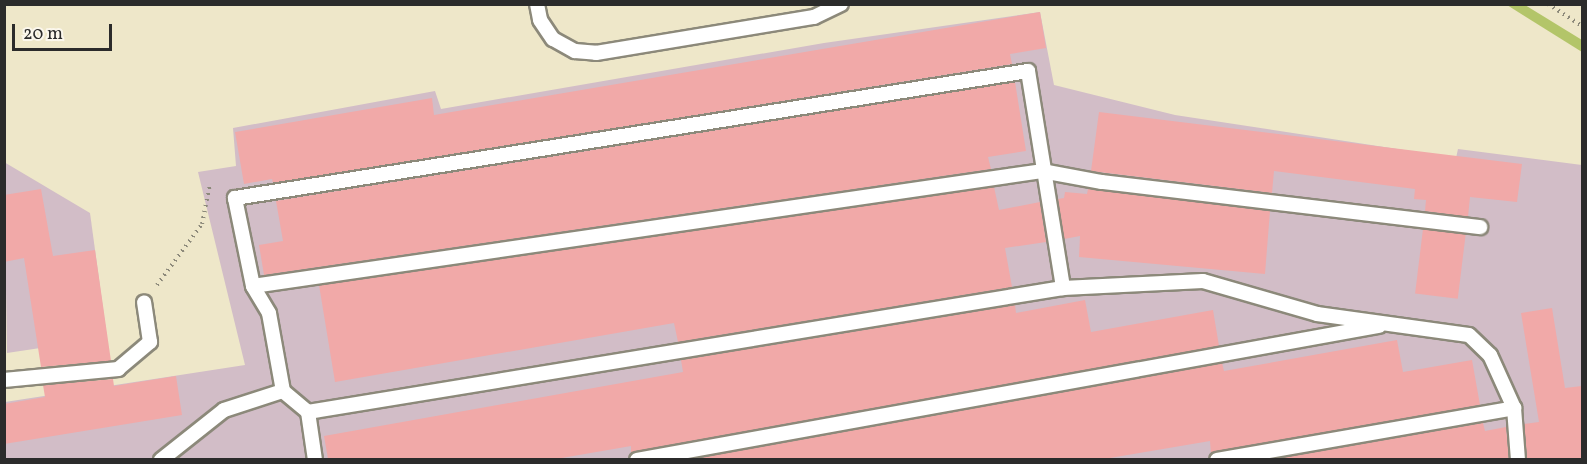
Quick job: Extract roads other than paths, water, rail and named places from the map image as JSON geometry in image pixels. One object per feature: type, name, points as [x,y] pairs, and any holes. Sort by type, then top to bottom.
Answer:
[{"type":"lane","points":[[537,4],[540,20],[553,39],[574,51],[596,54],[814,17],[841,4]]},
{"type":"lane","points":[[315,459],[308,412],[283,392],[269,313],[253,286],[235,198],[1029,71],[1042,171],[1063,288]]},
{"type":"lane","points":[[253,286],[1042,171],[1102,182],[1480,227]]},
{"type":"lane","points":[[308,412],[1063,288],[1203,281],[1317,314],[1469,335],[1490,355],[1514,408],[1518,459]]},
{"type":"lane","points":[[4,380],[118,369],[150,342],[144,302]]},
{"type":"lane","points":[[637,459],[1393,324]]},
{"type":"lane","points":[[161,459],[224,410],[283,392]]},
{"type":"lane","points":[[1217,459],[1514,408]]}]
